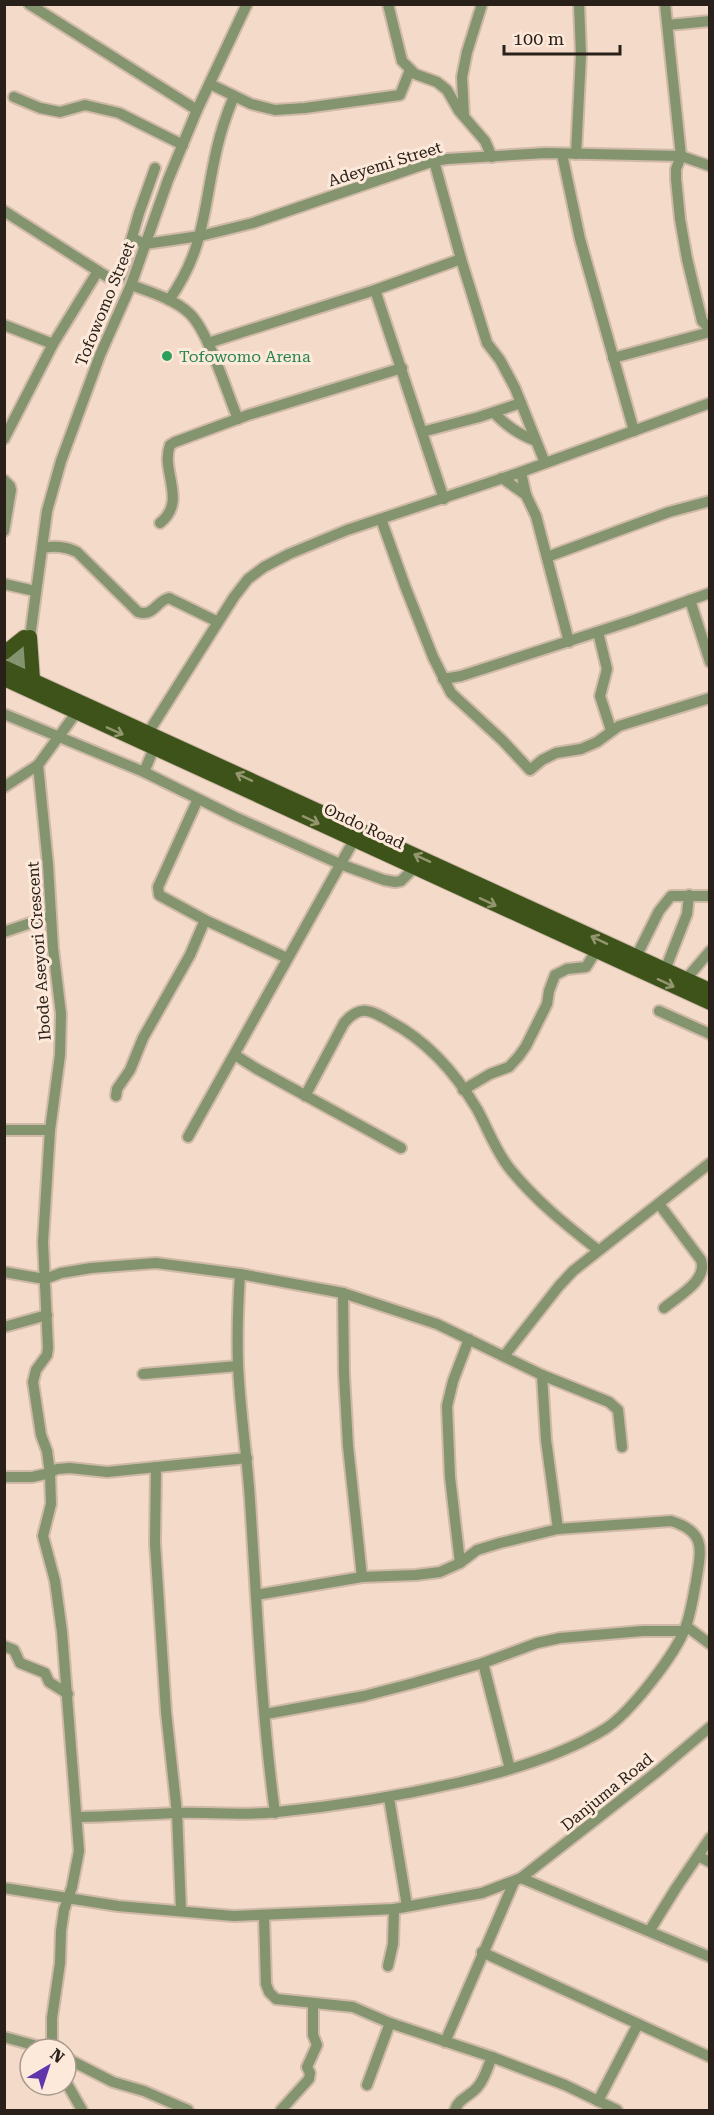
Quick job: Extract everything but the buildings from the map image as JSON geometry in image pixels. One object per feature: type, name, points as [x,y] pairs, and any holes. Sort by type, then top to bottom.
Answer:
[{"type":"main road","points":[[4,653],[28,634]]},
{"type":"main road","points":[[28,634],[33,680]]},
{"type":"main road","name":"Ondo Road","points":[[9,675],[33,680],[148,733],[512,906],[596,951],[710,1003]]},
{"type":"main road","name":"Ondo Road","points":[[9,675],[76,713],[414,868],[636,957],[710,990]]},
{"type":"street","points":[[29,4],[197,110]]},
{"type":"street","name":"Tofowomo Street","points":[[9,675],[28,634],[47,511],[61,461],[100,355],[131,285],[197,110],[247,4]]},
{"type":"street","points":[[387,4],[402,61],[410,70],[442,86],[464,117],[481,135],[492,157]]},
{"type":"street","points":[[464,117],[462,77],[482,4]]},
{"type":"street","points":[[576,154],[581,56],[579,4]]},
{"type":"street","points":[[613,358],[710,331],[702,321],[680,219],[676,169],[681,156],[665,4]]},
{"type":"street","points":[[668,25],[710,21]]},
{"type":"street","points":[[210,84],[262,108],[275,110],[305,108],[382,98],[402,93],[410,70]]},
{"type":"street","points":[[169,300],[184,279],[200,236],[217,147],[234,96]]},
{"type":"street","points":[[14,97],[40,108],[60,112],[85,105],[119,113],[183,146]]},
{"type":"street","points":[[562,154],[580,239],[634,431]]},
{"type":"street","name":"Adeyemi Street","points":[[145,244],[200,236],[253,223],[434,161],[576,154],[681,156],[710,166]]},
{"type":"street","points":[[434,161],[460,258],[487,344],[500,360],[521,403],[544,463]]},
{"type":"street","points":[[4,211],[113,280],[120,278],[155,168]]},
{"type":"street","points":[[132,238],[145,244]]},
{"type":"street","points":[[208,343],[375,290],[460,258]]},
{"type":"street","points":[[6,432],[53,344],[98,271]]},
{"type":"street","points":[[131,285],[169,300],[191,314],[208,343],[238,419]]},
{"type":"street","points":[[375,290],[444,499]]},
{"type":"street","points":[[4,325],[53,344]]},
{"type":"street","points":[[160,523],[172,509],[173,502],[168,456],[170,445],[238,419],[402,368]]},
{"type":"street","points":[[422,432],[521,403]]},
{"type":"street","points":[[148,733],[241,587],[264,567],[289,554],[381,519],[521,472],[710,403]]},
{"type":"street","points":[[494,412],[509,428],[536,441]]},
{"type":"street","points":[[521,472],[526,495],[536,516],[569,642]]},
{"type":"street","points":[[502,478],[526,495]]},
{"type":"street","points":[[4,480],[11,490],[4,531]]},
{"type":"street","points":[[547,557],[669,512],[710,501]]},
{"type":"street","points":[[381,519],[405,586],[443,679],[451,693],[502,740],[530,770],[542,760],[556,753],[581,749],[597,742],[610,730],[649,715],[710,698]]},
{"type":"street","points":[[42,548],[68,547],[77,552],[138,612],[145,614],[151,612],[165,598],[169,598],[218,622]]},
{"type":"street","points":[[4,572],[5,584],[35,591]]},
{"type":"street","points":[[443,679],[461,676],[569,642],[710,593]]},
{"type":"street","points":[[690,600],[710,662]]},
{"type":"street","points":[[598,632],[607,669],[600,696],[610,730]]},
{"type":"street","points":[[4,787],[38,765],[76,713]]},
{"type":"street","points":[[4,714],[144,772],[340,864],[395,882],[405,879],[414,868]]},
{"type":"street","points":[[144,772],[154,748]]},
{"type":"street","name":"Ibode Aseyori Crescent","points":[[38,765],[61,1029],[60,1055],[50,1130],[43,1242],[48,1348],[47,1355],[36,1370],[33,1382],[41,1436],[47,1451],[50,1473],[51,1504],[43,1536],[55,1581],[68,1694],[79,1851],[69,1899],[64,1910],[51,2037]]},
{"type":"street","points":[[198,799],[172,853],[157,891],[159,895],[205,920],[287,958]]},
{"type":"street","points":[[188,1137],[354,840]]},
{"type":"street","points":[[665,970],[687,914],[689,895]]},
{"type":"street","points":[[636,957],[671,896],[710,896]]},
{"type":"street","points":[[4,932],[51,916]]},
{"type":"street","points":[[116,1096],[117,1089],[130,1070],[144,1038],[190,955],[205,920]]},
{"type":"street","points":[[463,1090],[490,1074],[509,1067],[514,1062],[526,1046],[548,1004],[549,991],[555,975],[567,969],[586,967],[596,951]]},
{"type":"street","points":[[686,979],[710,951]]},
{"type":"street","points":[[305,1096],[344,1023],[351,1015],[359,1011],[369,1011],[409,1032],[440,1059],[463,1090],[476,1108],[507,1166],[520,1182],[546,1208],[598,1250]]},
{"type":"street","points":[[658,1011],[710,1034]]},
{"type":"street","points":[[235,1055],[401,1148]]},
{"type":"street","points":[[4,1130],[50,1130]]},
{"type":"street","points":[[504,1356],[559,1286],[598,1250],[710,1163]]},
{"type":"street","points":[[659,1204],[701,1260],[703,1267],[693,1285],[664,1308]]},
{"type":"street","points":[[4,1272],[45,1279],[61,1273],[126,1264],[183,1265],[343,1293],[437,1324],[542,1375],[609,1402],[615,1406],[619,1415],[622,1447]]},
{"type":"street","points":[[240,1274],[238,1366],[247,1458],[256,1627],[275,1813]]},
{"type":"street","points":[[343,1293],[348,1446],[362,1578]]},
{"type":"street","points":[[344,1316],[360,1298]]},
{"type":"street","points":[[4,1327],[47,1315]]},
{"type":"street","points":[[460,1563],[450,1477],[447,1406],[453,1381],[469,1339]]},
{"type":"street","points":[[142,1374],[238,1366]]},
{"type":"street","points":[[542,1375],[546,1440],[558,1529]]},
{"type":"street","points":[[4,1477],[32,1478],[57,1469],[107,1472],[247,1458]]},
{"type":"street","points":[[156,1467],[155,1543],[162,1665],[170,1762],[177,1813],[181,1910]]},
{"type":"street","points":[[77,1817],[177,1813],[275,1813],[389,1798],[489,1776],[570,1748],[606,1728],[632,1706],[674,1647],[685,1628],[698,1566],[699,1540],[694,1532],[684,1525],[671,1521],[558,1529],[477,1550],[460,1563],[440,1572],[362,1578],[256,1595]]},
{"type":"street","points":[[266,1714],[364,1696],[483,1663],[537,1643],[560,1638],[685,1628],[710,1644]]},
{"type":"street","points":[[4,1646],[14,1650],[20,1663],[45,1672],[49,1682],[68,1694]]},
{"type":"street","points":[[483,1663],[510,1769]]},
{"type":"street","name":"Danjuma Road","points":[[518,1880],[658,1771],[710,1727]]},
{"type":"street","points":[[389,1798],[408,1906]]},
{"type":"street","points":[[650,1930],[710,1838]]},
{"type":"street","points":[[698,1856],[710,1862]]},
{"type":"street","points":[[445,2042],[482,1952],[518,1880]]},
{"type":"street","points":[[4,1888],[118,1906],[234,1916],[264,1916],[394,1909],[482,1893],[518,1880],[650,1930],[710,1957]]},
{"type":"street","points":[[388,1966],[393,1944],[394,1909]]},
{"type":"street","points":[[264,1916],[266,1984],[269,1992],[276,1999],[353,2007],[390,2023],[492,2057],[565,2085],[602,2106],[617,2110]]},
{"type":"street","points":[[482,1952],[710,2057]]},
{"type":"street","points":[[281,2110],[310,2076],[307,2067],[317,2045],[314,2035],[313,2003]]},
{"type":"street","points":[[367,2085],[390,2023]]},
{"type":"street","points":[[602,2106],[638,2024]]},
{"type":"street","points":[[455,2110],[461,2099],[477,2088],[492,2057]]},
{"type":"street","points":[[78,2064],[113,2082],[144,2091],[188,2110]]},
{"type":"place","name":"Tofowomo Arena","points":[[167,356]]}]
